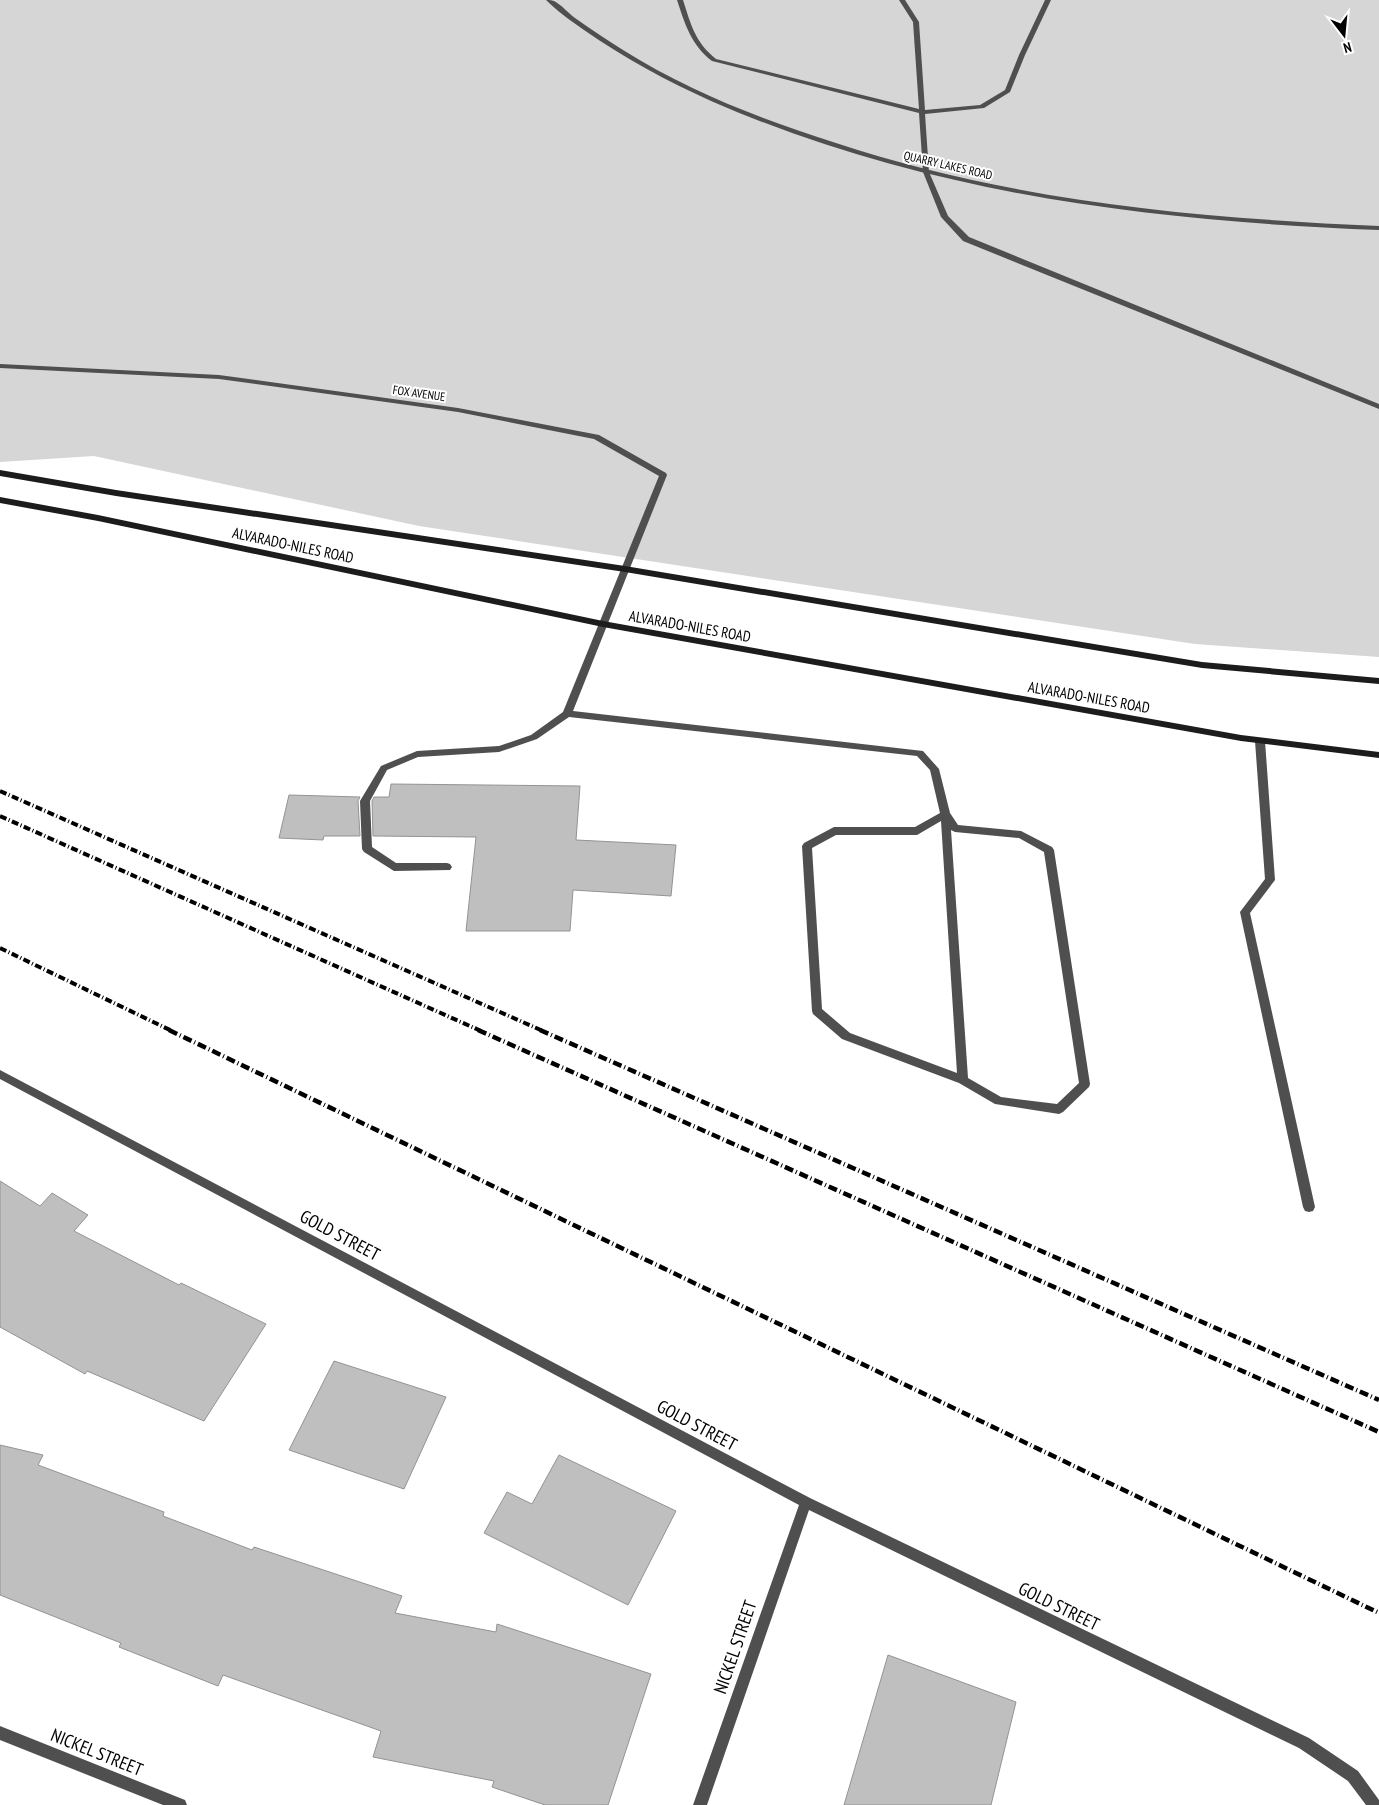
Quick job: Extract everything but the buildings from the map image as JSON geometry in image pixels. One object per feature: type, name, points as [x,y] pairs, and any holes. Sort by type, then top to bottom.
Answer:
[{"type":"main road","name":"ALVARADO-NILES ROAD","points":[[0,473],[136,496],[625,570],[1202,665],[1379,681]]},
{"type":"main road","name":"ALVARADO-NILES ROAD","points":[[0,500],[108,520],[603,624],[1260,741],[1379,755]]},
{"type":"street","name":"QUARRY LAKES ROAD","points":[[549,0],[601,39],[690,89],[792,131],[859,154],[926,172],[1101,207],[1198,218],[1292,225],[1379,228]]},
{"type":"street","points":[[680,0],[694,42],[702,52],[714,60],[924,112],[982,107],[1008,91],[1022,55],[1048,0]]},
{"type":"street","points":[[902,0],[916,22],[924,112],[926,172],[945,217],[966,239],[1210,337],[1379,408]]},
{"type":"street","name":"FOX AVENUE","points":[[0,366],[219,377],[458,410],[596,437],[663,475],[566,714]]},
{"type":"street","points":[[447,867],[394,867],[367,849],[365,801],[384,768],[417,754],[499,749],[534,737],[566,714],[920,753],[934,769],[944,814],[963,1080]]},
{"type":"street","points":[[1260,741],[1270,880],[1245,912],[1309,1208]]},
{"type":"street","points":[[944,814],[955,828],[1021,835],[1048,850],[1085,1084],[1058,1109],[999,1101],[963,1080],[846,1036],[817,1011],[807,846],[834,831],[917,831],[944,814]]},
{"type":"street","name":"GOLD STREET","points":[[0,1074],[806,1502],[1304,1743],[1353,1776],[1374,1805]]},
{"type":"street","name":"NICKEL STREET","points":[[700,1805],[806,1502]]},
{"type":"street","name":"NICKEL STREET","points":[[0,1733],[180,1805]]},
{"type":"shaded area","points":[[0,0],[1379,0],[1379,657],[1195,644],[419,526],[94,456],[0,462]]},
{"type":"railway","points":[[0,791],[543,1031]]},
{"type":"railway","points":[[0,816],[481,1031]]},
{"type":"railway","points":[[0,948],[172,1031]]},
{"type":"railway","points":[[169,1030],[1379,1613]]},
{"type":"railway","points":[[478,1030],[1379,1432]]},
{"type":"railway","points":[[540,1030],[1379,1400]]}]
